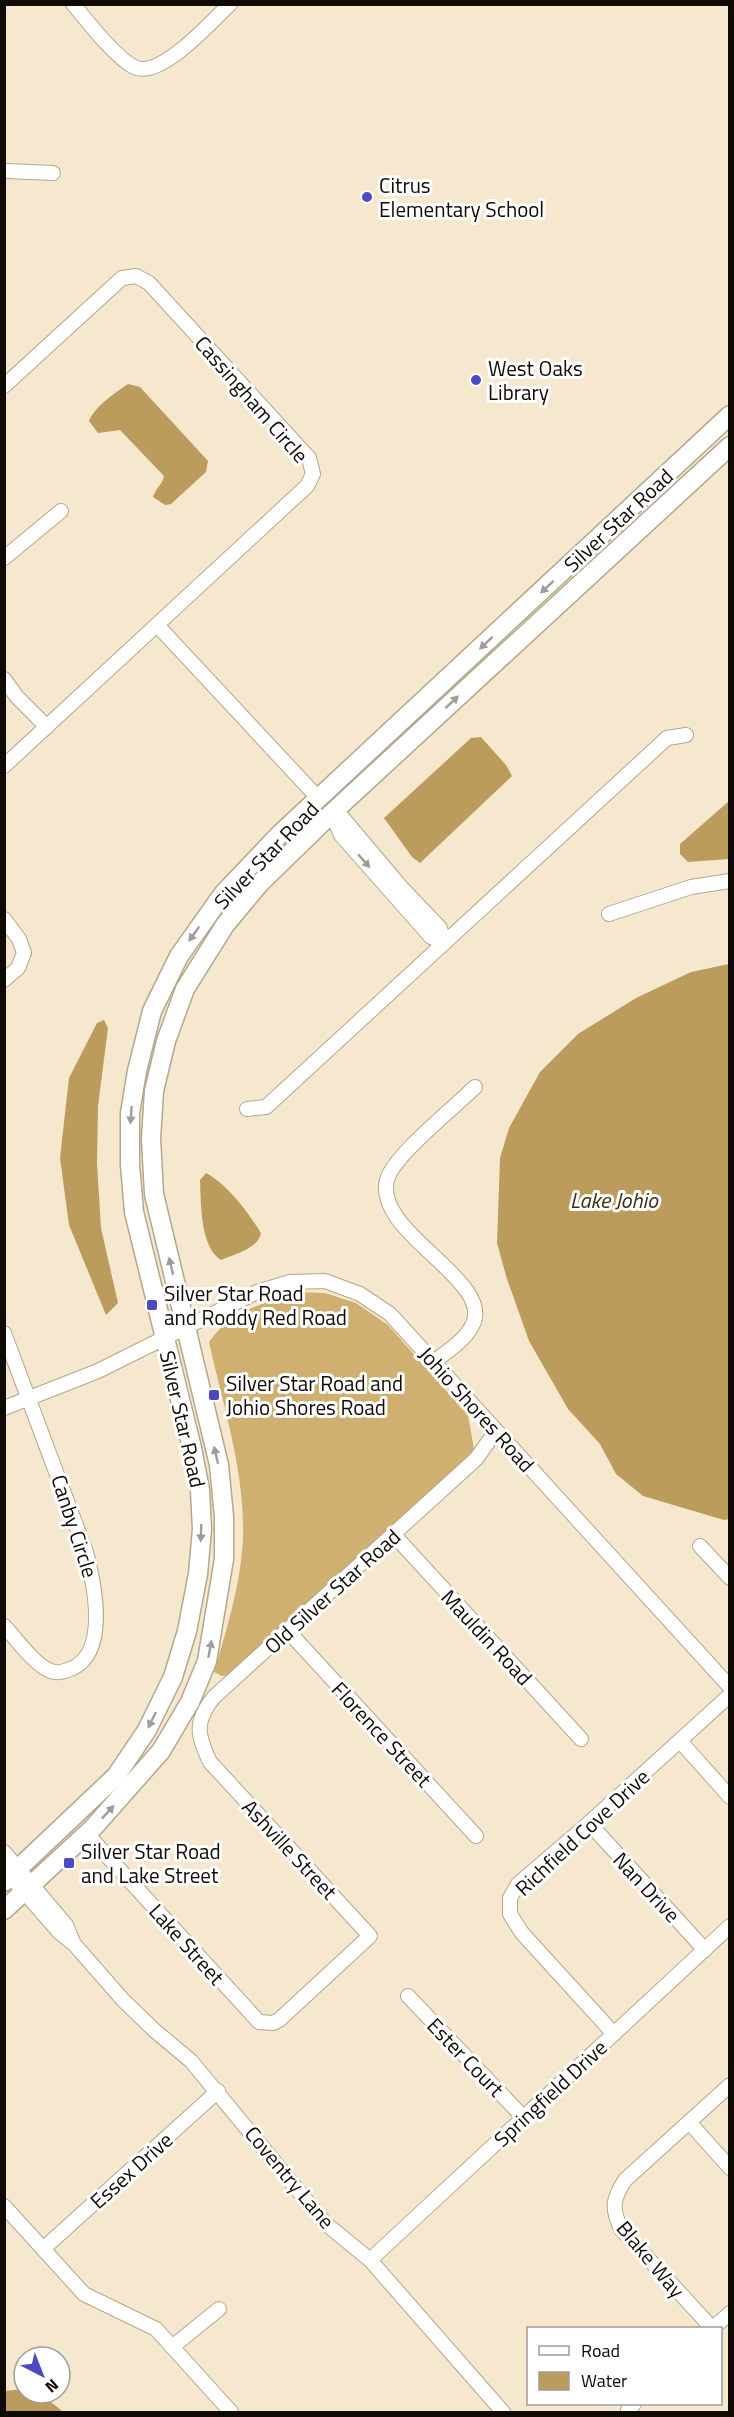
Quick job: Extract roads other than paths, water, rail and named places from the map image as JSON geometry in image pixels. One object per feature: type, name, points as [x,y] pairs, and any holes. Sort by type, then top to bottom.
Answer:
[{"type":"main road","name":"Silver Star Road","points":[[9,1875],[116,1776],[147,1730],[173,1677],[187,1631],[198,1574],[202,1529],[200,1490],[134,1212],[130,1165],[130,1113],[136,1071],[152,1011],[179,956],[223,894],[280,834],[729,415]]},
{"type":"main road","points":[[595,570],[596,558],[700,458],[709,446],[712,432]]},
{"type":"main road","name":"Silver Star Road","points":[[4,1910],[87,1834],[131,1788],[161,1751],[190,1702],[207,1661],[224,1559],[224,1517],[219,1465],[154,1194],[151,1139],[154,1091],[166,1041],[185,989],[225,925],[260,883],[334,811],[729,446]]},
{"type":"main road","points":[[334,811],[332,805],[351,781],[425,713],[420,705]]},
{"type":"main road","points":[[225,925],[231,904],[311,824],[319,799]]},
{"type":"street","points":[[73,4],[122,58],[136,69],[151,69],[166,62],[230,4]]},
{"type":"street","points":[[5,169],[53,173]]},
{"type":"street","name":"Cassingham Circle","points":[[4,386],[122,278],[136,276],[149,283],[309,458],[313,474],[307,486],[4,766]]},
{"type":"street","points":[[4,558],[61,511]]},
{"type":"street","points":[[157,625],[319,799]]},
{"type":"street","points":[[4,679],[17,697],[46,727]]},
{"type":"street","points":[[248,1109],[266,1107],[667,738],[686,735]]},
{"type":"street","points":[[334,811],[341,835],[388,879],[431,937],[444,942]]},
{"type":"street","points":[[609,914],[691,887],[729,881]]},
{"type":"street","points":[[4,920],[19,939],[24,953],[18,968],[4,980]]},
{"type":"street","points":[[435,1361],[463,1338],[473,1325],[475,1308],[468,1292],[397,1218],[387,1200],[387,1180],[399,1159],[475,1088]]},
{"type":"street","name":"Johio Shores Road","points":[[4,1408],[98,1371],[257,1292],[290,1282],[325,1281],[360,1294],[390,1314],[435,1361],[729,1687]]},
{"type":"street","name":"Canby Circle","points":[[4,1333],[86,1552],[95,1588],[96,1617],[90,1650],[80,1664],[64,1672],[51,1671],[39,1663],[4,1626]]},
{"type":"street","name":"Old Silver Star Road","points":[[210,1762],[200,1734],[202,1713],[214,1697],[476,1459],[496,1431]]},
{"type":"street","name":"Mauldin Road","points":[[394,1535],[581,1738]]},
{"type":"street","points":[[700,1546],[729,1578]]},
{"type":"street","name":"Florence Street","points":[[288,1632],[476,1836]]},
{"type":"street","name":"Richfield Cove Drive","points":[[614,2034],[522,1933],[510,1914],[510,1898],[518,1884],[589,1824],[729,1695]]},
{"type":"street","points":[[680,1741],[729,1797]]},
{"type":"street","name":"Ashville Street","points":[[210,1762],[370,1936],[279,2020],[266,2024]]},
{"type":"street","name":"Nan Drive","points":[[589,1824],[705,1950]]},
{"type":"street","name":"Lake Street","points":[[87,1834],[251,2015],[259,2022],[266,2024]]},
{"type":"street","name":"Coventry Lane","points":[[4,1852],[9,1875],[27,1889],[59,1932],[74,1944],[123,2000],[191,2061],[325,2223],[370,2260],[504,2412]]},
{"type":"street","name":"Springfield Drive","points":[[370,2260],[729,1926]]},
{"type":"street","name":"Ester Court","points":[[408,1996],[524,2118]]},
{"type":"street","name":"Blake Way","points":[[711,2327],[621,2229],[614,2214],[615,2195],[625,2180],[729,2085]]},
{"type":"street","name":"Essex Drive","points":[[43,2249],[218,2091]]},
{"type":"street","points":[[689,2122],[729,2168]]},
{"type":"street","points":[[4,2206],[84,2294],[156,2330],[231,2412]]},
{"type":"street","points":[[172,2347],[219,2309]]},
{"type":"street","points":[[713,2327],[729,2313]]},
{"type":"water","points":[[128,384],[140,387],[208,461],[206,472],[171,504],[165,505],[153,497],[164,476],[120,430],[98,433],[89,421],[101,405]]},
{"type":"water","points":[[481,737],[506,765],[512,776],[420,863],[412,857],[384,818],[471,738]]},
{"type":"water","points":[[729,801],[729,859],[688,862],[680,854],[680,844]]},
{"type":"water","name":"Lake Johio","points":[[729,964],[730,1519],[724,1520],[643,1496],[616,1474],[600,1444],[568,1409],[529,1341],[497,1243],[500,1158],[509,1128],[540,1072],[578,1034],[636,998],[691,972]]},
{"type":"water","points":[[104,1020],[108,1028],[98,1106],[97,1163],[101,1228],[118,1303],[106,1315],[69,1225],[60,1158],[69,1078],[97,1023]]},
{"type":"water","points":[[206,1173],[230,1192],[261,1233],[259,1239],[251,1247],[221,1260],[209,1245],[203,1224],[200,1180]]},
{"type":"water","points":[[12,2390],[12,2405],[54,2405],[63,2412],[5,2412],[5,2391]]},
{"type":"place","name":"Citrus Elementary School","points":[[367,197]]},
{"type":"place","name":"West Oaks Library","points":[[476,380]]},
{"type":"place","name":"Silver Star Road and Roddy Red Road","points":[[152,1305]]},
{"type":"place","name":"Silver Star Road and Johio Shores Road","points":[[214,1395]]},
{"type":"place","name":"Silver Star Road and Lake Street","points":[[69,1863]]}]
